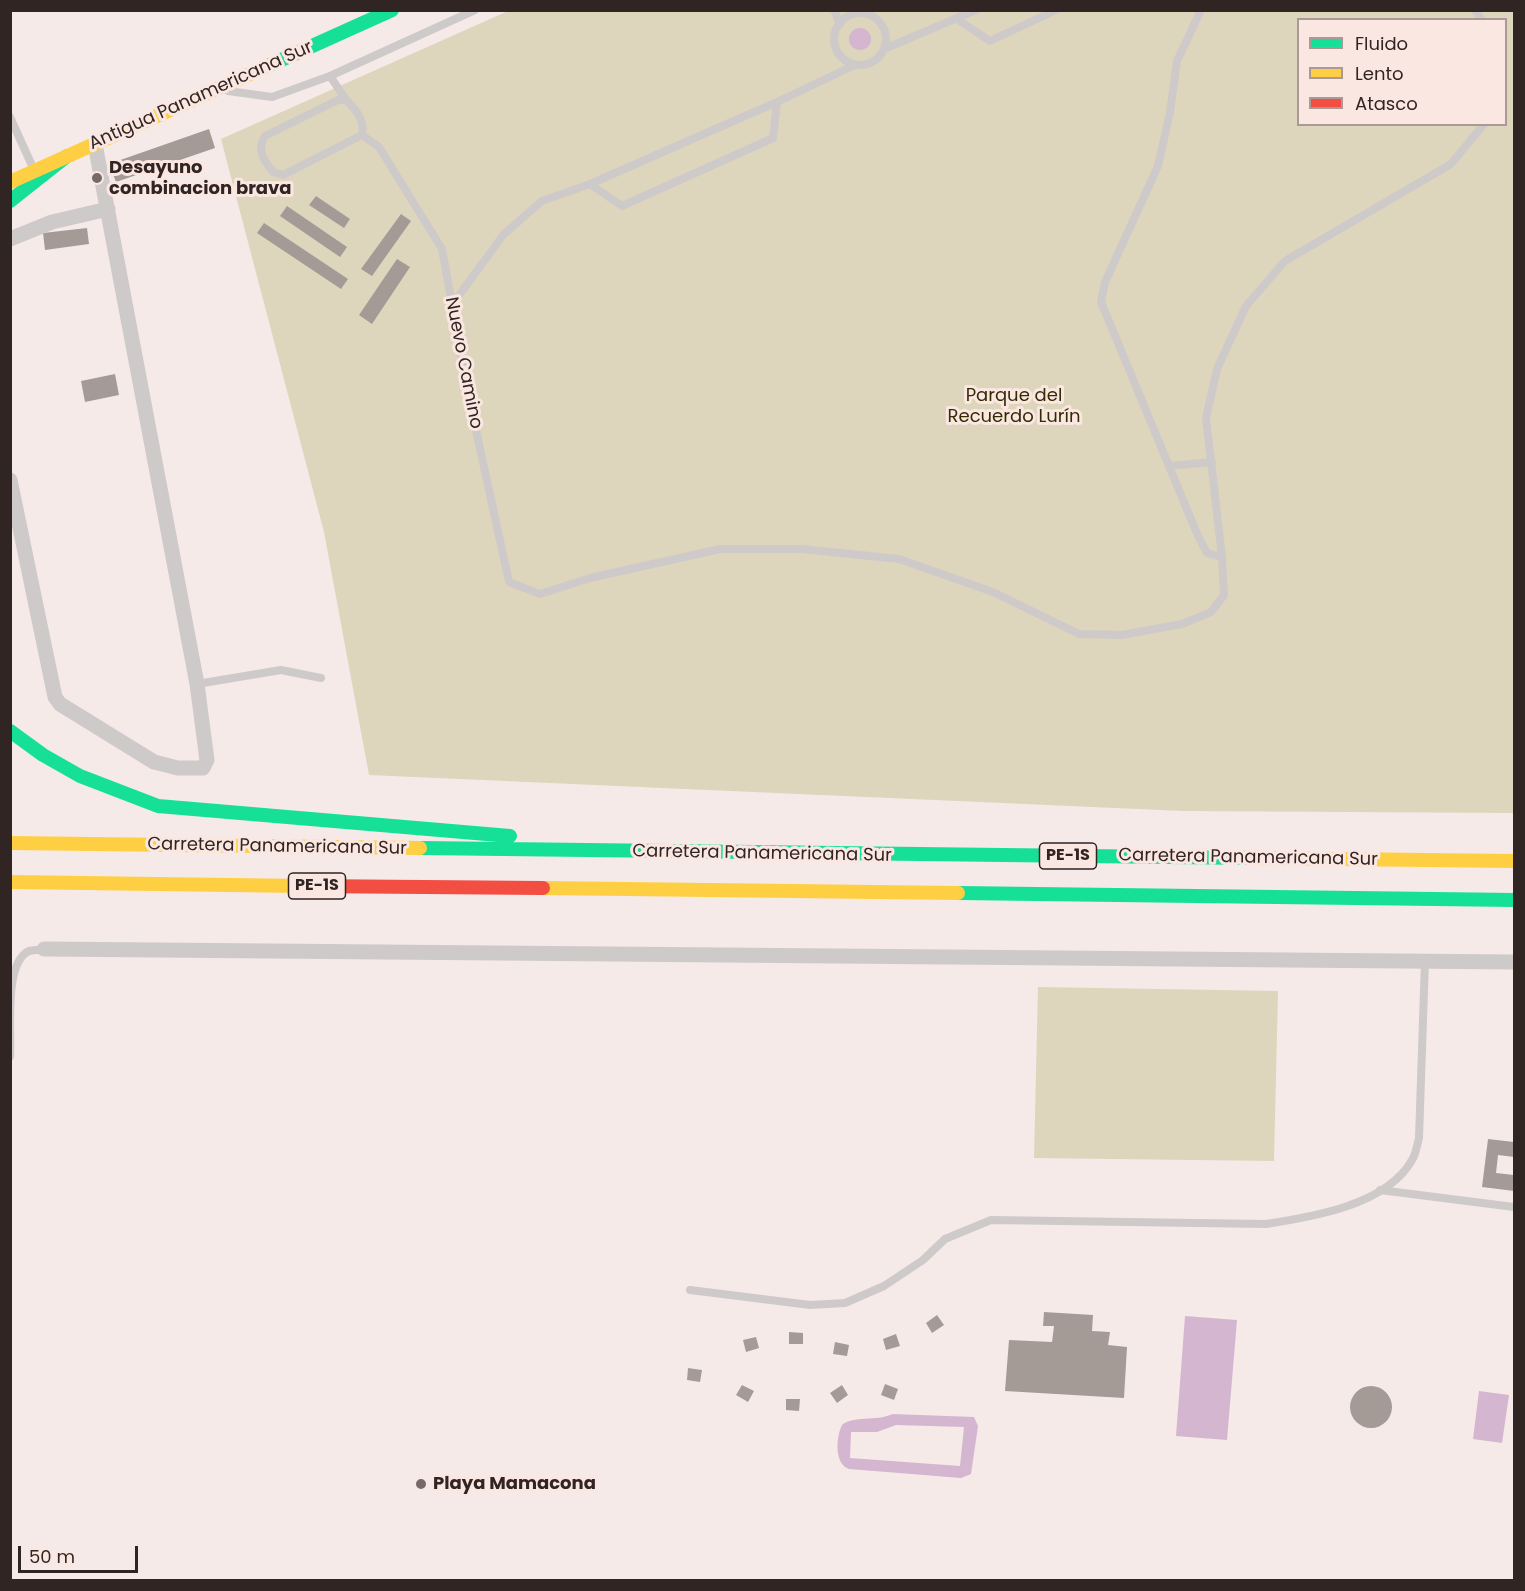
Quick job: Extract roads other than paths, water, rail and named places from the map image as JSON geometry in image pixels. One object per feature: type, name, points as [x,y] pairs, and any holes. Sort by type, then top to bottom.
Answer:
[{"type":"main road","name":"Antigua Panamericana Sur","points":[[10,182],[392,10]]},
{"type":"main road","points":[[10,201],[67,156]]},
{"type":"main road","points":[[10,731],[29,748],[111,790],[158,806],[474,831],[621,852]]},
{"type":"main road","name":"Carretera Panamericana Sur","points":[[10,843],[1515,861]]},
{"type":"main road","name":"Carretera Panamericana Sur","points":[[10,882],[1515,900]]},
{"type":"street","points":[[10,480],[55,697],[60,704],[154,762],[178,768],[203,768],[207,760],[197,684],[95,144]]},
{"type":"street","points":[[10,239],[52,222],[108,209]]},
{"type":"street","points":[[44,949],[1515,962]]},
{"type":"lane","points":[[217,89],[272,97],[330,76],[475,10]]},
{"type":"lane","points":[[834,10],[840,24]]},
{"type":"lane","points":[[451,306],[504,234],[542,201],[590,184],[777,102],[855,64],[870,63],[884,50],[976,10]]},
{"type":"lane","points":[[957,19],[990,41],[1056,10]]},
{"type":"lane","points":[[1201,10],[1177,61],[1170,112],[1158,166],[1105,282],[1101,302],[1207,553],[1222,557],[1206,418],[1217,369],[1246,306],[1285,261],[1451,164],[1482,126]]},
{"type":"lane","points":[[855,64],[841,57],[837,50],[835,34],[840,24],[848,16],[861,12],[882,26],[886,42],[884,50]]},
{"type":"lane","points":[[330,76],[361,119],[362,135],[283,175],[273,172],[260,151],[261,142],[265,136],[338,100],[346,100]]},
{"type":"lane","points":[[590,184],[622,206],[772,138],[777,102]]},
{"type":"lane","points":[[10,117],[35,171]]},
{"type":"lane","name":"Nuevo Camino","points":[[362,135],[379,147],[442,249],[451,306],[509,582],[540,594],[590,578],[720,549],[802,549],[899,559],[993,592],[1079,634],[1122,635],[1182,624],[1211,612],[1224,595],[1222,557]]},
{"type":"lane","points":[[1169,466],[1212,462]]},
{"type":"lane","points":[[197,684],[281,670],[321,678]]},
{"type":"lane","points":[[10,1057],[14,974],[20,960],[29,951],[44,949]]},
{"type":"lane","points":[[690,1290],[810,1305],[844,1303],[884,1286],[923,1260],[945,1239],[992,1221],[1266,1224],[1339,1209],[1380,1190],[1397,1179],[1413,1160],[1419,1138],[1425,961]]},
{"type":"lane","points":[[1380,1190],[1515,1207]]},
{"type":"place","name":"Desayuno combinacion brava","points":[[97,178]]},
{"type":"place","name":"Playa Mamacona","points":[[421,1484]]},
{"type":"park label","name":"Parque del Recuerdo Lurín","points":[[1014,406]]}]
